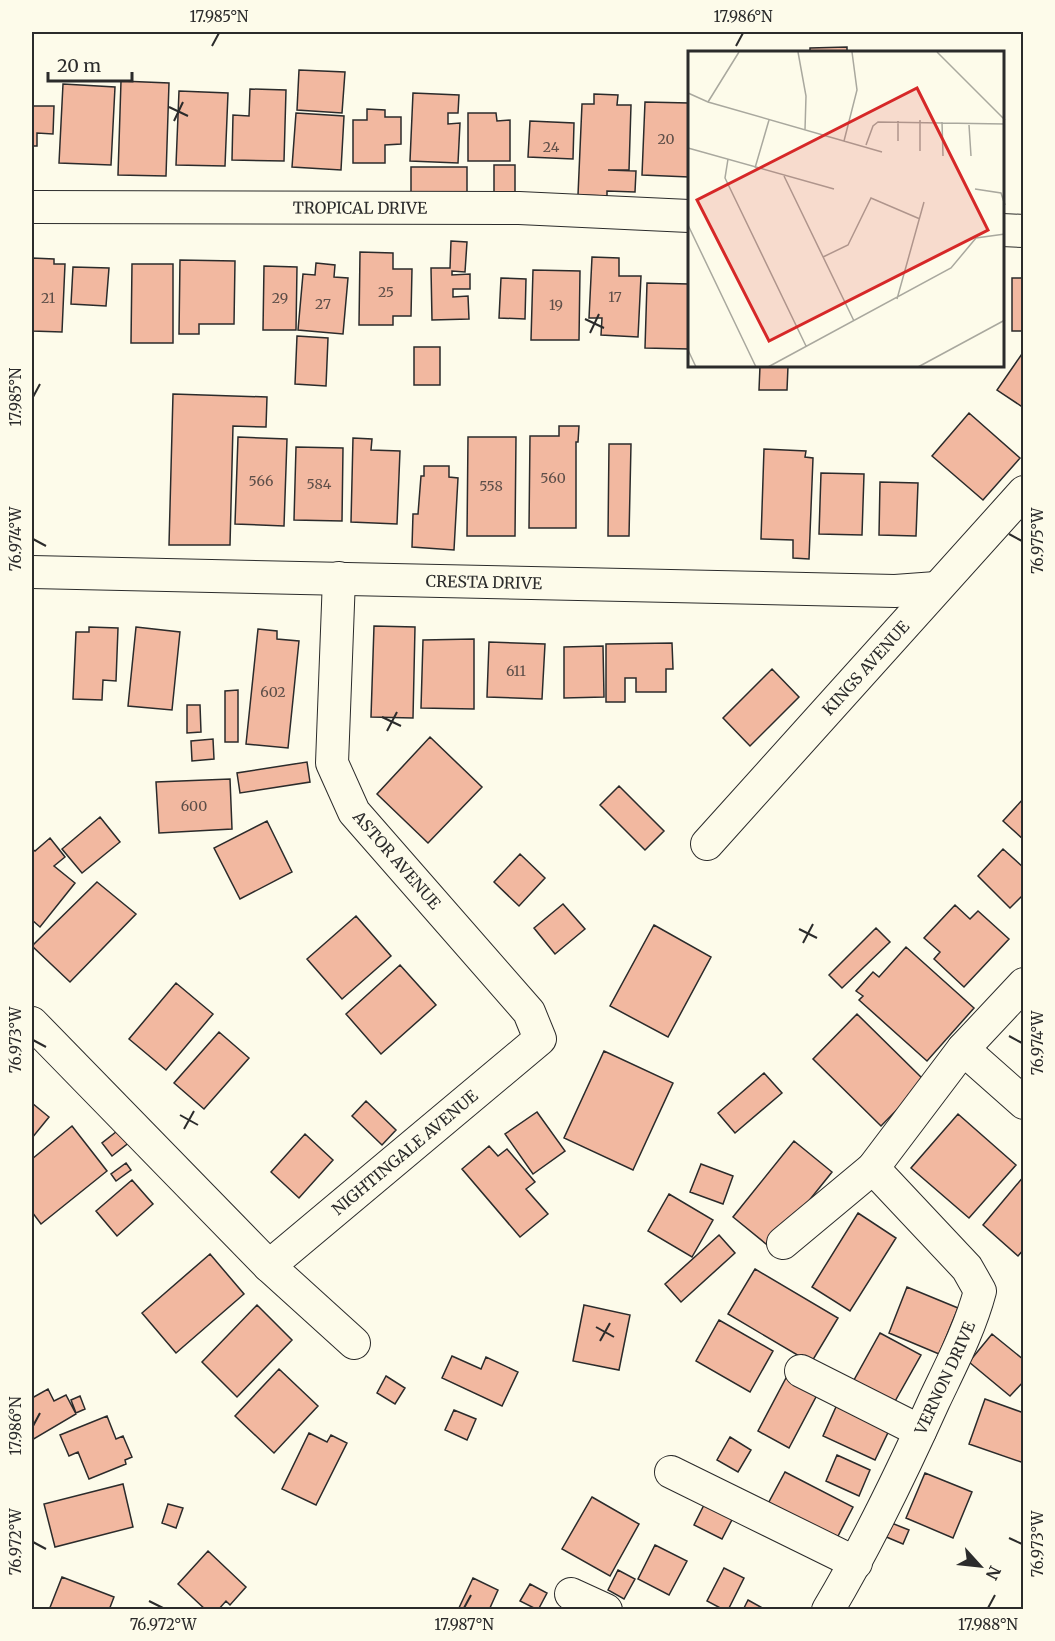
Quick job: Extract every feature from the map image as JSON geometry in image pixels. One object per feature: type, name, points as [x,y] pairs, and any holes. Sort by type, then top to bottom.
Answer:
[{"type":"street","name":"TROPICAL DRIVE","points":[[32,207],[519,208],[688,216]]},
{"type":"street","points":[[1004,230],[1023,231]]},
{"type":"street","name":"KINGS AVENUE","points":[[707,844],[1023,492]]},
{"type":"street","name":"CRESTA DRIVE","points":[[32,572],[883,591],[936,588]]},
{"type":"street","name":"ASTOR AVENUE","points":[[339,578],[332,763],[354,812],[529,1012],[540,1039]]},
{"type":"street","points":[[783,1243],[873,1168],[963,1049],[1023,984]]},
{"type":"street","points":[[32,1023],[269,1266],[354,1343]]},
{"type":"street","name":"NIGHTINGALE AVENUE","points":[[269,1266],[540,1039]]},
{"type":"street","points":[[963,1049],[1023,1103]]},
{"type":"street","name":"VERNON DRIVE","points":[[828,1610],[856,1563],[920,1431],[974,1315],[980,1291],[967,1268],[873,1168]]},
{"type":"street","points":[[801,1371],[920,1431]]},
{"type":"street","points":[[671,1472],[856,1563]]},
{"type":"street","points":[[571,1594],[606,1610]]},
{"type":"building","points":[[847,47],[847,51],[810,51],[810,48]]},
{"type":"building","points":[[299,70],[345,72],[342,113],[297,110]]},
{"type":"building","points":[[121,81],[169,83],[166,176],[118,175]]},
{"type":"building","points":[[63,84],[115,87],[111,165],[59,163]]},
{"type":"building","points":[[250,89],[286,90],[284,161],[232,160],[233,115],[249,116]]},
{"type":"building","points":[[179,91],[228,93],[225,166],[176,165]]},
{"type":"building","points":[[413,93],[459,95],[458,113],[448,113],[448,124],[460,123],[458,163],[410,161]]},
{"type":"building","points":[[594,94],[618,95],[617,105],[631,105],[629,170],[608,170],[636,171],[635,192],[607,191],[607,196],[578,195],[582,104],[594,104]]},
{"type":"building","points":[[645,102],[688,103],[688,177],[642,175]]},
{"type":"building","points":[[32,106],[54,106],[53,134],[37,133],[37,146],[32,146]]},
{"type":"building","points":[[367,109],[385,110],[385,117],[401,117],[401,144],[385,145],[385,163],[353,163],[353,120],[367,120]]},
{"type":"building","points":[[296,113],[344,116],[341,170],[292,167]]},
{"type":"building","points":[[468,113],[496,113],[497,121],[510,120],[510,161],[468,161]]},
{"type":"building","points":[[530,121],[574,123],[573,159],[528,157]]},
{"type":"building","points":[[494,165],[515,165],[515,200],[494,200]]},
{"type":"building","points":[[411,167],[467,167],[467,197],[411,197]]},
{"type":"building","points":[[451,241],[467,242],[465,272],[452,271],[452,275],[470,274],[470,289],[453,289],[453,297],[468,296],[469,319],[432,320],[431,268],[450,268]]},
{"type":"building","points":[[360,252],[393,253],[393,269],[412,269],[411,316],[393,316],[393,325],[359,325]]},
{"type":"building","points":[[592,257],[619,258],[619,276],[641,276],[638,337],[601,335],[602,318],[589,318]]},
{"type":"building","points":[[32,258],[54,259],[54,264],[65,264],[62,332],[32,331]]},
{"type":"building","points":[[180,260],[235,261],[234,324],[199,324],[199,334],[179,334]]},
{"type":"building","points":[[316,263],[335,265],[334,277],[348,278],[343,334],[298,330],[303,274],[315,275]]},
{"type":"building","points":[[132,264],[173,264],[173,343],[131,343]]},
{"type":"building","points":[[264,266],[297,267],[296,330],[263,330]]},
{"type":"building","points":[[73,267],[109,268],[106,306],[71,304]]},
{"type":"building","points":[[533,270],[580,271],[579,340],[531,340]]},
{"type":"building","points":[[501,278],[526,279],[525,319],[499,318]]},
{"type":"building","points":[[1012,278],[1024,278],[1024,331],[1012,331]]},
{"type":"building","points":[[647,283],[688,284],[688,349],[645,348]]},
{"type":"building","points":[[297,336],[328,338],[326,386],[295,384]]},
{"type":"building","points":[[414,347],[440,347],[440,385],[414,385]]},
{"type":"building","points":[[1024,351],[1024,408],[997,390]]},
{"type":"building","points":[[760,368],[788,368],[787,390],[759,390]]},
{"type":"building","points":[[173,394],[267,397],[266,427],[233,426],[230,545],[169,545]]},
{"type":"building","points":[[969,413],[1020,458],[983,500],[932,456]]},
{"type":"building","points":[[559,426],[579,426],[578,442],[576,442],[576,528],[529,528],[530,436],[559,436]]},
{"type":"building","points":[[238,437],[287,439],[284,526],[235,524]]},
{"type":"building","points":[[468,437],[516,437],[515,536],[467,536]]},
{"type":"building","points":[[353,438],[372,439],[371,450],[400,451],[397,524],[351,522]]},
{"type":"building","points":[[609,444],[631,444],[629,536],[608,536]]},
{"type":"building","points":[[296,447],[343,448],[342,521],[294,520]]},
{"type":"building","points":[[764,449],[806,451],[805,457],[813,458],[809,559],[793,558],[793,540],[761,539]]},
{"type":"building","points":[[424,466],[449,466],[449,477],[458,478],[454,550],[412,547],[413,514],[418,514]]},
{"type":"building","points":[[821,473],[864,474],[862,535],[819,534]]},
{"type":"building","points":[[880,482],[918,483],[916,536],[879,535]]},
{"type":"building","points":[[374,626],[415,627],[413,718],[371,717]]},
{"type":"building","points":[[89,627],[118,628],[116,681],[103,680],[102,700],[73,699],[76,632],[89,632]]},
{"type":"building","points":[[136,627],[180,632],[172,710],[128,706]]},
{"type":"building","points":[[258,629],[277,631],[277,639],[299,641],[288,748],[246,744]]},
{"type":"building","points":[[474,639],[474,709],[421,708],[423,640]]},
{"type":"building","points":[[489,642],[545,644],[542,699],[487,697]]},
{"type":"building","points":[[672,643],[673,669],[666,669],[666,692],[636,692],[636,678],[625,678],[625,702],[606,702],[606,644]]},
{"type":"building","points":[[603,646],[604,697],[564,698],[564,647]]},
{"type":"building","points":[[772,669],[799,697],[750,746],[723,718]]},
{"type":"building","points":[[238,690],[238,742],[225,742],[225,691]]},
{"type":"building","points":[[187,705],[200,705],[201,732],[187,733]]},
{"type":"building","points":[[430,737],[482,787],[428,843],[377,794]]},
{"type":"building","points":[[213,739],[214,759],[192,761],[191,741]]},
{"type":"building","points":[[307,762],[310,782],[240,793],[237,773]]},
{"type":"building","points":[[230,779],[232,829],[159,833],[156,782]]},
{"type":"building","points":[[619,786],[664,831],[645,850],[600,805]]},
{"type":"building","points":[[1024,798],[1024,840],[1003,821]]},
{"type":"building","points":[[100,817],[120,842],[82,873],[62,849]]},
{"type":"building","points":[[267,821],[292,872],[240,899],[214,848]]},
{"type":"building","points":[[50,838],[65,857],[54,866],[75,883],[40,927],[32,920],[32,849],[35,851]]},
{"type":"building","points":[[1003,849],[1024,868],[1024,894],[1010,908],[978,876]]},
{"type":"building","points":[[520,854],[545,878],[519,906],[494,882]]},
{"type":"building","points":[[97,882],[136,914],[70,982],[32,946]]},
{"type":"building","points":[[563,904],[585,929],[555,954],[534,928]]},
{"type":"building","points":[[955,905],[970,919],[978,911],[1009,939],[964,987],[934,959],[940,952],[924,938]]},
{"type":"building","points":[[356,916],[391,956],[342,999],[307,959]]},
{"type":"building","points":[[654,925],[711,957],[668,1037],[610,1006]]},
{"type":"building","points":[[876,928],[890,942],[842,988],[829,975]]},
{"type":"building","points":[[906,947],[974,1008],[927,1061],[859,1000],[863,996],[856,991],[873,972],[879,977]]},
{"type":"building","points":[[400,965],[436,1005],[381,1054],[346,1014]]},
{"type":"building","points":[[176,983],[213,1014],[166,1070],[129,1039]]},
{"type":"building","points":[[857,1014],[925,1081],[881,1126],[813,1059]]},
{"type":"building","points":[[219,1032],[249,1058],[204,1109],[174,1083]]},
{"type":"building","points":[[604,1051],[673,1083],[633,1170],[564,1138]]},
{"type":"building","points":[[764,1073],[782,1093],[735,1133],[718,1113]]},
{"type":"building","points":[[366,1101],[396,1130],[382,1145],[352,1116]]},
{"type":"building","points":[[32,1103],[49,1117],[32,1138]]},
{"type":"building","points":[[537,1112],[565,1151],[533,1174],[505,1134]]},
{"type":"building","points":[[958,1114],[1016,1165],[969,1218],[911,1168]]},
{"type":"building","points":[[72,1126],[107,1171],[41,1224],[32,1212],[32,1159]]},
{"type":"building","points":[[121,1128],[131,1141],[112,1156],[102,1143]]},
{"type":"building","points":[[305,1134],[333,1160],[299,1198],[271,1172]]},
{"type":"building","points":[[794,1141],[832,1172],[771,1248],[733,1217]]},
{"type":"building","points":[[489,1146],[498,1156],[507,1149],[535,1182],[526,1189],[548,1214],[520,1237],[462,1169]]},
{"type":"building","points":[[126,1163],[131,1170],[116,1181],[111,1174]]},
{"type":"building","points":[[701,1164],[733,1176],[723,1204],[690,1192]]},
{"type":"building","points":[[1024,1176],[1024,1249],[1018,1256],[983,1225]]},
{"type":"building","points":[[132,1180],[153,1204],[117,1236],[96,1211]]},
{"type":"building","points":[[669,1194],[713,1220],[692,1257],[648,1231]]},
{"type":"building","points":[[858,1213],[896,1238],[850,1311],[812,1287]]},
{"type":"building","points":[[719,1235],[735,1253],[681,1302],[665,1284]]},
{"type":"building","points":[[210,1254],[244,1294],[176,1353],[142,1313]]},
{"type":"building","points":[[755,1269],[838,1318],[811,1363],[728,1314]]},
{"type":"building","points":[[907,1287],[958,1308],[939,1354],[889,1333]]},
{"type":"building","points":[[257,1305],[292,1340],[237,1397],[202,1362]]},
{"type":"building","points":[[584,1305],[630,1315],[619,1370],[573,1361]]},
{"type":"building","points":[[719,1320],[773,1351],[750,1392],[696,1361]]},
{"type":"building","points":[[880,1333],[921,1355],[894,1403],[854,1380]]},
{"type":"building","points":[[992,1334],[1024,1360],[1024,1381],[1010,1396],[969,1362]]},
{"type":"building","points":[[452,1356],[481,1369],[486,1357],[518,1372],[502,1406],[442,1378]]},
{"type":"building","points":[[279,1369],[318,1406],[274,1453],[235,1416]]},
{"type":"building","points":[[386,1376],[405,1388],[395,1404],[377,1393]]},
{"type":"building","points":[[786,1378],[817,1395],[789,1448],[758,1431]]},
{"type":"building","points":[[48,1389],[54,1401],[66,1395],[76,1414],[32,1440],[32,1398]]},
{"type":"building","points":[[80,1396],[85,1409],[76,1413],[71,1400]]},
{"type":"building","points":[[840,1398],[893,1422],[875,1460],[823,1436]]},
{"type":"building","points":[[985,1399],[1024,1413],[1024,1463],[969,1444]]},
{"type":"building","points":[[454,1410],[476,1419],[467,1440],[445,1430]]},
{"type":"building","points":[[107,1416],[116,1439],[123,1436],[132,1457],[125,1460],[126,1464],[89,1479],[78,1452],[69,1456],[60,1435]]},
{"type":"building","points":[[309,1433],[327,1442],[331,1435],[347,1443],[316,1505],[282,1489]]},
{"type":"building","points":[[730,1437],[751,1450],[738,1472],[717,1460]]},
{"type":"building","points":[[837,1455],[870,1470],[859,1496],[826,1481]]},
{"type":"building","points":[[785,1472],[853,1507],[837,1538],[763,1513]]},
{"type":"building","points":[[925,1473],[972,1492],[953,1538],[906,1518]]},
{"type":"building","points":[[123,1484],[133,1527],[55,1547],[44,1504]]},
{"type":"building","points":[[592,1497],[639,1524],[610,1576],[562,1549]]},
{"type":"building","points":[[707,1499],[735,1514],[722,1539],[694,1525]]},
{"type":"building","points":[[168,1504],[183,1508],[176,1528],[162,1523]]},
{"type":"building","points":[[889,1522],[909,1530],[903,1544],[884,1536]]},
{"type":"building","points":[[655,1545],[687,1561],[669,1595],[638,1579]]},
{"type":"building","points":[[208,1551],[246,1587],[230,1605],[226,1601],[218,1610],[206,1610],[178,1584]]},
{"type":"building","points":[[724,1568],[744,1578],[728,1610],[707,1601]]},
{"type":"building","points":[[618,1570],[635,1579],[624,1599],[608,1590]]},
{"type":"building","points":[[62,1577],[114,1597],[109,1610],[49,1610]]},
{"type":"building","points":[[473,1578],[498,1590],[489,1610],[458,1610]]},
{"type":"building","points":[[530,1584],[547,1593],[538,1610],[520,1601]]},
{"type":"building","points":[[748,1600],[766,1610],[743,1610]]}]
